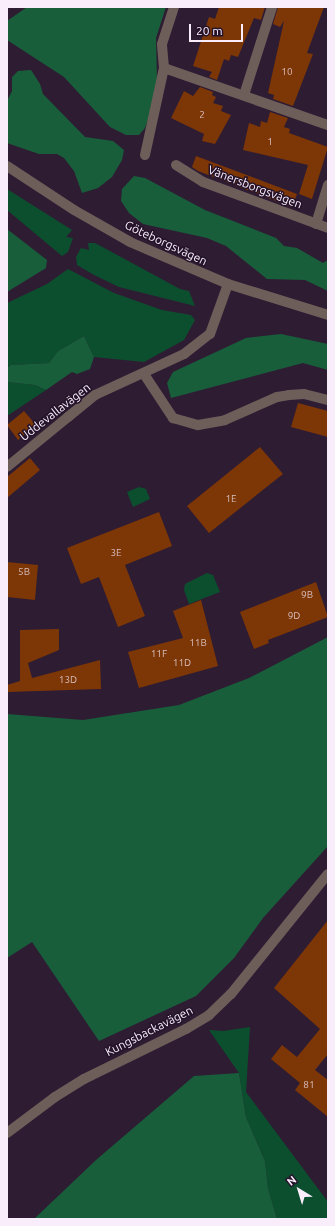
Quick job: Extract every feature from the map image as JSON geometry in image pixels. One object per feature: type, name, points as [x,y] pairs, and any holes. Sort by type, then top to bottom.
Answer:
[{"type":"street","points":[[145,155],[164,68],[162,44],[174,7]]},
{"type":"street","points":[[244,95],[272,7]]},
{"type":"street","points":[[164,68],[328,125]]},
{"type":"street","name":"Vänersborgsvägen","points":[[176,165],[203,182],[328,228]]},
{"type":"street","name":"Göteborgsvägen","points":[[7,166],[74,210],[130,242],[228,284],[328,316]]},
{"type":"street","points":[[316,224],[328,185]]},
{"type":"street","name":"Uddevallavägen","points":[[7,467],[95,395],[144,374],[184,354],[210,334],[228,284]]},
{"type":"street","points":[[144,374],[173,418],[198,425],[225,420],[277,397],[304,394],[328,400]]},
{"type":"street","name":"Kungsbackavägen","points":[[7,1133],[55,1097],[84,1079],[186,1029],[209,1015],[231,994],[328,874]]},
{"type":"green space","points":[[27,7],[166,7],[156,38],[157,81],[151,112],[145,128],[139,135],[126,135],[110,127],[64,77],[7,40],[7,21]]},
{"type":"green space","points":[[31,70],[40,84],[43,94],[85,137],[113,141],[124,150],[122,160],[112,177],[98,188],[82,193],[74,171],[64,158],[57,154],[39,154],[7,143],[7,101],[12,91],[12,77],[18,71]]},
{"type":"green space","points":[[134,176],[145,178],[205,210],[276,238],[284,246],[297,248],[323,263],[328,260],[328,291],[305,280],[267,279],[226,246],[207,238],[143,224],[129,213],[121,201],[122,189]]},
{"type":"green space","points":[[7,189],[72,230],[66,237],[73,238],[68,252],[62,256],[7,210]]},
{"type":"green space","points":[[7,229],[47,260],[46,268],[7,292]]},
{"type":"green space","points":[[88,243],[95,243],[180,289],[189,291],[195,306],[119,287],[77,265],[76,257],[81,248],[89,250]]},
{"type":"green space","points":[[68,269],[114,293],[162,310],[191,315],[195,320],[184,340],[144,362],[94,357],[84,336],[58,351],[49,363],[11,365],[7,368],[7,303],[47,284]]},
{"type":"green space","points":[[281,334],[328,344],[328,370],[303,363],[171,398],[167,383],[173,372],[246,338]]},
{"type":"green space","points":[[84,336],[94,357],[90,369],[77,374],[72,372],[46,390],[35,385],[7,382],[7,368],[11,365],[49,363],[58,351]]},
{"type":"green space","points":[[7,382],[35,385],[46,390],[7,416]]},
{"type":"green space","points":[[139,487],[146,489],[150,499],[133,507],[127,492]]},
{"type":"green space","points":[[207,573],[213,575],[220,592],[189,604],[184,590],[185,584]]},
{"type":"green space","points":[[328,637],[328,846],[263,918],[234,958],[196,996],[99,1041],[32,942],[7,958],[7,714],[83,720],[179,705],[249,678]]},
{"type":"green space","points":[[250,1027],[246,1092],[328,1202],[328,1219],[277,1219],[268,1188],[265,1161],[246,1117],[239,1073],[209,1030],[223,1031]]},
{"type":"green space","points":[[239,1073],[246,1117],[265,1161],[268,1188],[277,1219],[34,1219],[96,1160],[194,1076]]},
{"type":"building","points":[[219,7],[265,7],[261,20],[254,18],[238,57],[231,55],[229,61],[224,59],[217,80],[209,77],[212,72],[193,66],[209,17],[215,19]]},
{"type":"building","points":[[278,7],[324,7],[307,53],[313,54],[293,106],[273,99],[274,95],[268,93],[284,21],[280,27],[273,24]]},
{"type":"building","points":[[200,87],[213,92],[212,95],[216,97],[213,103],[223,106],[221,111],[231,115],[215,144],[202,141],[204,134],[171,118],[184,91],[193,96]]},
{"type":"building","points":[[270,112],[288,118],[284,127],[290,129],[289,133],[328,147],[312,199],[299,194],[308,165],[243,150],[249,123],[260,127],[261,121],[267,123]]},
{"type":"building","points":[[196,156],[297,194],[292,207],[198,171],[192,167]]},
{"type":"building","points":[[298,403],[328,411],[328,437],[291,427]]},
{"type":"building","points":[[24,411],[36,425],[18,440],[7,425]]},
{"type":"building","points":[[260,447],[283,474],[209,533],[187,506]]},
{"type":"building","points":[[30,458],[40,470],[7,498],[7,477]]},
{"type":"building","points":[[159,512],[172,546],[125,565],[145,616],[118,627],[99,577],[81,584],[67,548]]},
{"type":"building","points":[[7,562],[38,565],[35,600],[7,597]]},
{"type":"building","points":[[316,582],[328,617],[268,640],[269,643],[254,649],[240,612]]},
{"type":"building","points":[[201,600],[218,666],[139,688],[128,652],[183,638],[173,611]]},
{"type":"building","points":[[59,629],[59,650],[28,663],[32,678],[100,660],[101,689],[7,692],[7,685],[20,681],[20,630]]},
{"type":"building","points":[[328,920],[328,1054],[315,1070],[328,1080],[328,1117],[295,1090],[300,1083],[271,1059],[282,1045],[297,1057],[320,1029],[274,988]]}]
